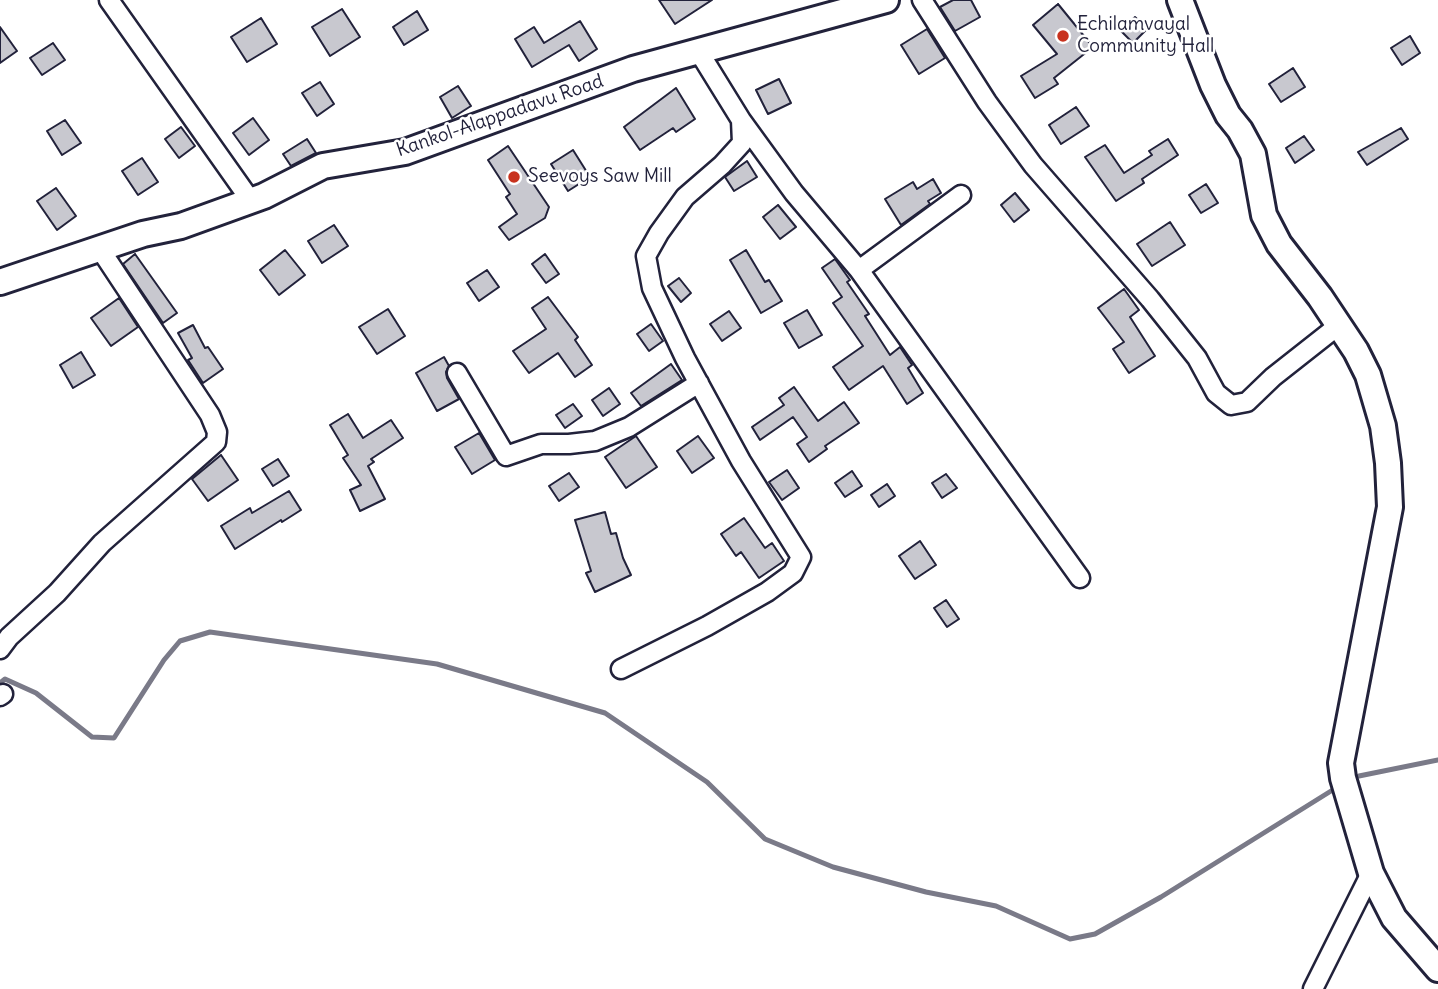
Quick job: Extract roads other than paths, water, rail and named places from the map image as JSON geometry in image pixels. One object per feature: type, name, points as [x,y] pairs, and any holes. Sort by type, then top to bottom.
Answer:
[{"type":"street","points":[[108,0],[251,201]]},
{"type":"street","name":"Kankol-Alappadavu Road","points":[[3,277],[143,234],[181,226],[251,201],[323,166],[405,152],[633,69],[886,0]]},
{"type":"street","points":[[922,0],[987,102],[1033,164],[1150,299],[1197,358],[1216,393],[1231,405],[1247,402],[1273,377],[1339,325]]},
{"type":"street","points":[[1180,0],[1213,85],[1253,154],[1264,215],[1279,244],[1356,351],[1368,375],[1382,426],[1388,463],[1390,507],[1341,763],[1371,873],[1394,918],[1438,970]]},
{"type":"street","points":[[699,52],[741,120],[793,193],[859,271],[1080,578]]},
{"type":"street","points":[[621,669],[708,626],[767,592],[793,573],[801,557],[741,461],[699,383],[652,288],[646,256],[685,197],[722,165],[742,143],[741,120]]},
{"type":"street","points":[[859,271],[961,195]]},
{"type":"street","points":[[0,649],[9,637],[57,593],[102,543],[216,442],[217,432],[209,415],[100,249]]},
{"type":"street","points":[[457,373],[506,456],[541,444],[595,441],[629,427],[699,383]]},
{"type":"street","points":[[1313,989],[1371,873]]},
{"type":"waterway","points":[[0,683],[5,679],[36,693],[92,737],[114,738],[164,660],[180,641],[210,632],[437,664],[605,713],[707,782],[765,839],[833,867],[926,892],[996,906],[1070,939],[1095,934],[1161,897],[1331,791]]},
{"type":"waterway","points":[[1359,776],[1438,760]]},
{"type":"place","name":"Echilamvayal Community Hall","points":[[1063,36]]},
{"type":"place","name":"Seevoys Saw Mill","points":[[514,177]]}]
